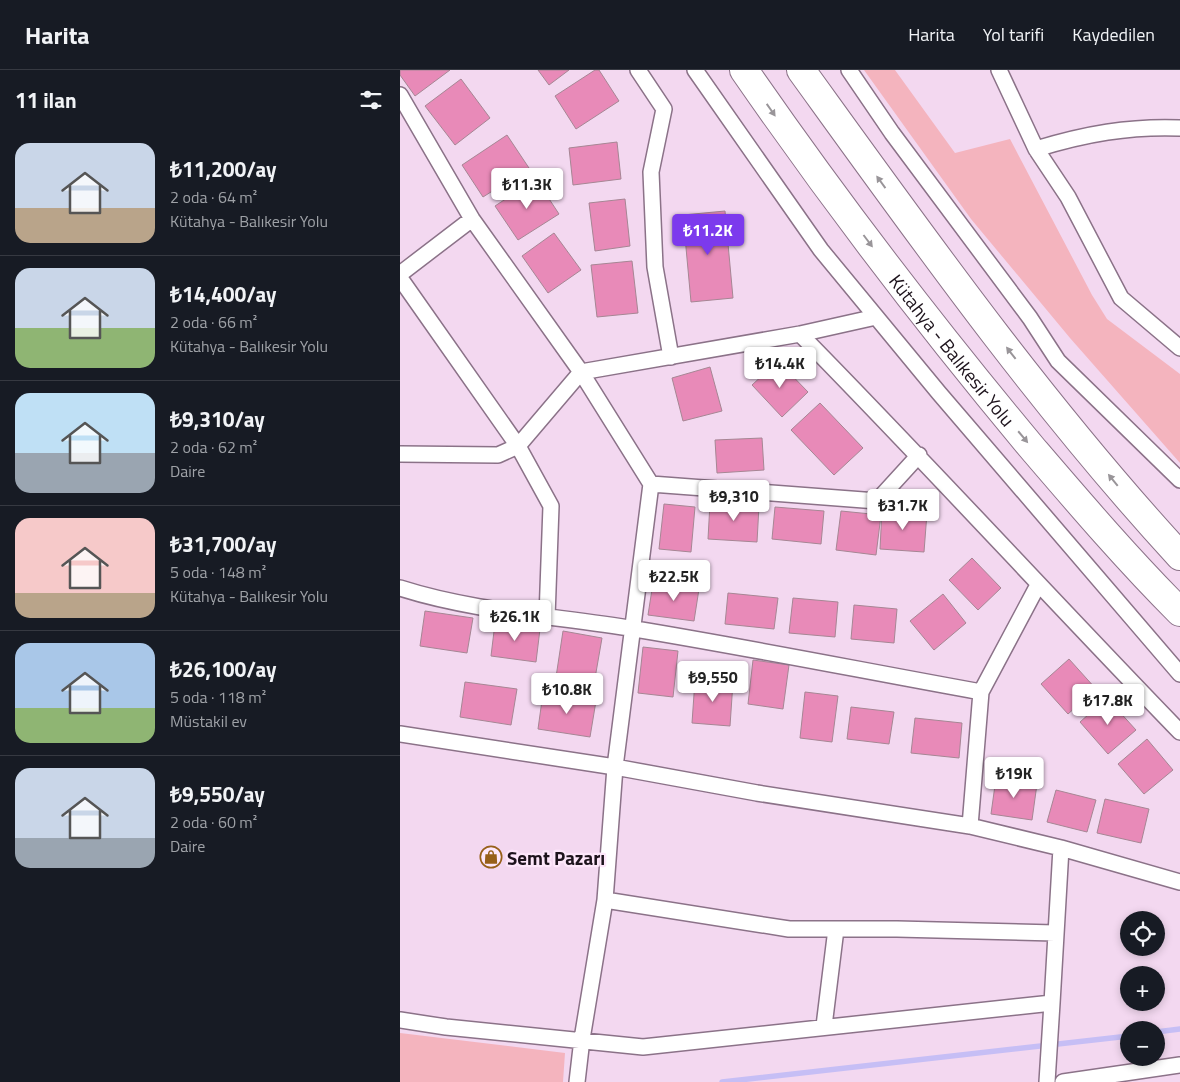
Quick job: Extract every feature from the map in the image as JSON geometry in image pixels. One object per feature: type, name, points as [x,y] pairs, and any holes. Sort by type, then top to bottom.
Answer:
[{"type":"highway","name":"Kütahya - Balıkesir Yolu","points":[[744,70],[794,143],[924,315],[1125,557],[1180,612]]},
{"type":"highway","points":[[801,70],[916,230],[1053,408],[1132,503],[1180,556]]},
{"type":"highway","points":[[1132,503],[1180,542]]},
{"type":"highway","points":[[1125,557],[1180,627]]},
{"type":"street","points":[[638,70],[664,108],[651,172],[655,267],[671,357]]},
{"type":"street","points":[[695,70],[821,250],[1180,674]]},
{"type":"street","points":[[849,70],[892,133],[1030,318],[1058,361],[1180,480]]},
{"type":"street","points":[[999,70],[1036,148],[1068,197],[1121,298],[1180,348]]},
{"type":"street","points":[[400,95],[472,219],[580,372],[651,484],[615,766],[605,900],[582,1039],[577,1082]]},
{"type":"street","points":[[1036,148],[1082,135],[1150,127],[1180,128]]},
{"type":"street","points":[[472,219],[400,276],[518,446],[551,506],[547,617]]},
{"type":"street","points":[[400,454],[498,455],[518,446],[580,372],[800,334],[876,317]]},
{"type":"street","points":[[800,334],[919,455],[1038,585],[1180,732]]},
{"type":"street","points":[[651,484],[877,501],[919,455]]},
{"type":"street","points":[[970,826],[981,692],[1038,585]]},
{"type":"street","points":[[400,588],[422,595],[547,617],[633,628],[981,692]]},
{"type":"street","points":[[400,734],[615,766],[757,793],[970,826],[1061,848],[1180,882]]},
{"type":"street","points":[[1046,1082],[1061,848]]},
{"type":"street","points":[[605,900],[789,929],[1055,933]]},
{"type":"street","points":[[824,1026],[836,929]]},
{"type":"street","points":[[400,1020],[446,1027],[582,1039],[643,1047],[824,1026],[1052,1003]]},
{"type":"street","points":[[1063,1082],[1180,1064]]},
{"type":"shaded area","points":[[864,70],[895,70],[955,153],[1010,139],[1092,295],[1107,319],[1180,374],[1180,463],[1070,338],[971,219]]},
{"type":"shaded area","points":[[400,1033],[565,1053],[563,1082],[400,1082]]},
{"type":"building","points":[[400,70],[450,70],[415,96],[400,75]]},
{"type":"building","points":[[538,70],[569,70],[549,85]]},
{"type":"building","points":[[595,70],[599,70],[619,101],[576,129],[555,96]]},
{"type":"building","points":[[461,79],[490,118],[455,145],[425,106]]},
{"type":"building","points":[[507,135],[529,168],[483,197],[462,165]]},
{"type":"building","points":[[617,142],[621,179],[573,185],[569,148]]},
{"type":"building","points":[[536,179],[559,214],[518,240],[495,206]]},
{"type":"building","points":[[625,199],[630,246],[595,251],[589,203]]},
{"type":"building","points":[[725,211],[733,298],[691,302],[683,215]]},
{"type":"building","points":[[554,233],[581,270],[548,293],[522,256]]},
{"type":"building","points":[[632,261],[638,313],[597,317],[591,265]]},
{"type":"building","points":[[778,361],[808,392],[782,417],[752,385]]},
{"type":"building","points":[[710,367],[722,411],[683,421],[672,378]]},
{"type":"building","points":[[820,403],[863,448],[834,475],[791,430]]},
{"type":"building","points":[[762,438],[764,470],[717,473],[715,440]]},
{"type":"building","points":[[710,503],[759,506],[757,542],[708,539]]},
{"type":"building","points":[[664,504],[695,507],[691,552],[659,549]]},
{"type":"building","points":[[775,507],[824,511],[821,544],[772,539]]},
{"type":"building","points":[[882,510],[927,513],[924,552],[880,549]]},
{"type":"building","points":[[841,511],[881,515],[876,555],[836,550]]},
{"type":"building","points":[[972,558],[1001,588],[978,610],[949,580]]},
{"type":"building","points":[[653,583],[699,589],[694,621],[648,615]]},
{"type":"building","points":[[728,593],[778,598],[774,629],[725,624]]},
{"type":"building","points":[[943,594],[966,623],[934,650],[910,621]]},
{"type":"building","points":[[793,598],[838,602],[835,637],[789,633]]},
{"type":"building","points":[[854,605],[897,609],[894,643],[851,639]]},
{"type":"building","points":[[425,611],[473,618],[467,653],[420,646]]},
{"type":"building","points":[[495,623],[540,629],[536,662],[491,656]]},
{"type":"building","points":[[563,631],[602,638],[594,684],[556,677]]},
{"type":"building","points":[[643,647],[678,651],[673,697],[638,693]]},
{"type":"building","points":[[1069,659],[1096,689],[1068,714],[1041,684]]},
{"type":"building","points":[[753,660],[789,665],[783,709],[748,704]]},
{"type":"building","points":[[695,680],[733,682],[730,726],[692,723]]},
{"type":"building","points":[[465,682],[517,689],[511,725],[460,717]]},
{"type":"building","points":[[805,692],[838,696],[832,742],[800,738]]},
{"type":"building","points":[[543,693],[596,701],[590,737],[538,729]]},
{"type":"building","points":[[1107,698],[1136,730],[1108,754],[1080,722]]},
{"type":"building","points":[[851,707],[894,712],[889,744],[847,739]]},
{"type":"building","points":[[915,718],[962,723],[959,758],[911,753]]},
{"type":"building","points":[[1147,739],[1173,770],[1144,794],[1118,764]]},
{"type":"building","points":[[996,778],[1037,784],[1032,820],[991,814]]},
{"type":"building","points":[[1056,790],[1096,800],[1087,832],[1047,822]]},
{"type":"building","points":[[1105,799],[1149,809],[1141,843],[1097,833]]},
{"type":"waterway","points":[[1165,1031],[1180,1029]]},
{"type":"waterway","points":[[722,1082],[1120,1037]]},
{"type":"place","name":"Semt Pazarı","points":[[491,857]]}]
